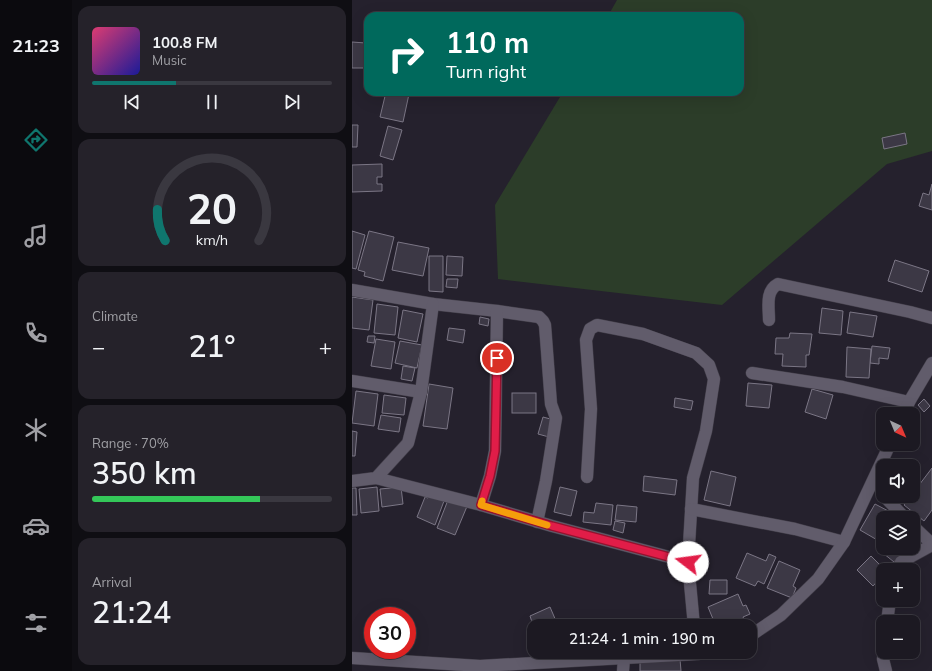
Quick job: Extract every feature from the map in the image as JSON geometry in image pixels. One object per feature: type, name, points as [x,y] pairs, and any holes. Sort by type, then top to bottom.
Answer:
[{"type":"street","points":[[769,320],[769,292],[778,284],[932,318]]},
{"type":"street","points":[[352,290],[433,304],[539,317],[543,321],[545,326],[551,404],[556,418],[546,482],[537,522]]},
{"type":"street","points":[[376,478],[408,443],[421,392],[433,304]]},
{"type":"street","points":[[481,505],[490,476],[495,451],[497,311]]},
{"type":"street","points":[[587,477],[591,409],[586,340],[590,329],[597,325],[644,334],[696,353],[709,365],[714,379],[706,431],[692,478],[688,562],[693,619]]},
{"type":"street","points":[[907,407],[932,363]]},
{"type":"street","points":[[752,373],[843,387],[909,402]]},
{"type":"street","points":[[352,381],[421,392]]},
{"type":"street","points":[[757,631],[781,615],[818,579],[844,542],[873,484],[887,451]]},
{"type":"street","points":[[352,472],[358,474],[358,480],[376,478],[481,505],[537,522],[688,562]]},
{"type":"street","points":[[873,484],[876,488]]},
{"type":"street","points":[[890,503],[898,511]]},
{"type":"street","points":[[691,509],[795,529],[844,542]]},
{"type":"street","points":[[901,563],[932,544],[920,533]]},
{"type":"street","points":[[352,658],[480,666],[526,667],[613,659]]},
{"type":"street","points":[[623,671],[624,659]]},
{"type":"street","points":[[883,659],[886,671]]},
{"type":"green space","points":[[617,0],[932,0],[932,151],[887,164],[722,305],[498,279],[495,205],[561,96],[744,96],[744,12],[610,12]]},
{"type":"building","points":[[352,42],[364,43],[364,68],[352,68]]},
{"type":"building","points":[[385,96],[409,96],[403,122],[380,117]]},
{"type":"building","points":[[352,125],[358,125],[357,147],[352,147]]},
{"type":"building","points":[[388,126],[402,130],[393,160],[380,156]]},
{"type":"building","points":[[905,133],[907,144],[884,149],[882,138]]},
{"type":"building","points":[[382,164],[382,177],[377,177],[377,184],[382,184],[382,191],[352,192],[352,165]]},
{"type":"building","points":[[932,184],[932,210],[919,206],[923,193],[929,195]]},
{"type":"building","points":[[352,231],[365,235],[356,269],[352,268]]},
{"type":"building","points":[[369,231],[394,237],[383,281],[364,276],[365,272],[358,270]]},
{"type":"building","points":[[398,242],[429,248],[423,276],[392,270]]},
{"type":"building","points":[[429,256],[443,256],[443,292],[429,291]]},
{"type":"building","points":[[447,256],[463,257],[462,276],[446,275]]},
{"type":"building","points":[[895,260],[929,271],[922,292],[888,281]]},
{"type":"building","points":[[447,279],[458,279],[457,288],[446,287]]},
{"type":"building","points":[[352,297],[373,300],[369,330],[352,328]]},
{"type":"building","points":[[377,304],[398,307],[395,335],[374,333]]},
{"type":"building","points":[[822,308],[843,311],[841,335],[819,333]]},
{"type":"building","points":[[403,310],[423,314],[417,342],[398,338]]},
{"type":"building","points":[[850,312],[877,316],[873,337],[847,333]]},
{"type":"building","points":[[480,317],[489,319],[488,326],[479,324]]},
{"type":"building","points":[[449,328],[465,330],[463,343],[447,340]]},
{"type":"building","points":[[790,333],[812,334],[809,355],[806,355],[806,367],[782,366],[783,354],[775,354],[776,338],[789,338]]},
{"type":"building","points":[[368,336],[375,336],[374,343],[367,342]]},
{"type":"building","points":[[376,339],[395,342],[391,369],[371,366]]},
{"type":"building","points":[[400,341],[422,345],[417,368],[395,363]]},
{"type":"building","points":[[872,346],[890,348],[888,359],[879,358],[879,364],[870,363]]},
{"type":"building","points":[[847,347],[871,349],[869,378],[846,377]]},
{"type":"building","points":[[403,366],[415,368],[412,381],[401,379]]},
{"type":"building","points":[[748,383],[772,385],[769,408],[746,406]]},
{"type":"building","points":[[429,384],[453,388],[447,429],[423,426]]},
{"type":"building","points":[[812,389],[833,395],[826,419],[805,412]]},
{"type":"building","points":[[356,391],[378,394],[374,426],[352,423]]},
{"type":"building","points":[[512,393],[536,393],[536,413],[512,413]]},
{"type":"building","points":[[384,395],[406,398],[404,415],[382,413]]},
{"type":"building","points":[[675,398],[693,401],[691,410],[674,407]]},
{"type":"building","points":[[924,399],[930,406],[924,412],[918,405]]},
{"type":"building","points":[[381,415],[401,418],[399,432],[378,429]]},
{"type":"building","points":[[543,417],[554,420],[549,437],[538,434]]},
{"type":"building","points":[[352,431],[357,432],[355,456],[352,456]]},
{"type":"building","points":[[932,468],[932,510],[924,521],[920,518],[920,511],[912,511],[904,505],[906,503],[920,503],[920,484]]},
{"type":"building","points":[[711,471],[736,477],[730,506],[704,500]]},
{"type":"building","points":[[644,476],[677,480],[675,495],[643,491]]},
{"type":"building","points":[[377,487],[379,511],[361,513],[359,489]]},
{"type":"building","points":[[401,487],[403,504],[382,507],[380,489]]},
{"type":"building","points":[[560,487],[577,491],[571,516],[554,512]]},
{"type":"building","points":[[352,488],[356,488],[357,515],[352,515]]},
{"type":"building","points":[[429,494],[444,501],[435,525],[417,517],[425,497],[428,498]]},
{"type":"building","points":[[448,500],[468,504],[455,535],[437,528]]},
{"type":"building","points":[[596,503],[613,505],[611,525],[583,522],[584,512],[594,513]]},
{"type":"building","points":[[875,504],[888,511],[876,511],[876,539],[860,530]]},
{"type":"building","points":[[617,505],[637,507],[636,522],[615,520]]},
{"type":"building","points":[[615,521],[625,523],[623,533],[613,530]]},
{"type":"building","points":[[747,553],[766,561],[769,554],[776,557],[764,584],[758,581],[755,586],[736,578]]},
{"type":"building","points":[[885,555],[900,555],[894,562]]},
{"type":"building","points":[[871,556],[878,563],[876,563],[876,583],[873,586],[857,570]]},
{"type":"building","points":[[779,561],[800,570],[793,586],[796,588],[792,598],[767,588]]},
{"type":"building","points":[[710,580],[727,580],[727,594],[709,594]]},
{"type":"building","points":[[738,594],[743,606],[746,605],[750,614],[743,617],[744,619],[713,619],[708,607]]},
{"type":"building","points":[[550,607],[555,619],[531,619],[530,616]]},
{"type":"building","points":[[680,659],[681,671],[640,671],[640,662]]},
{"type":"slow traffic","points":[[482,501],[481,505],[547,525]]},
{"type":"route","points":[[497,358],[495,451],[490,476],[481,505],[552,526],[688,562]]}]
